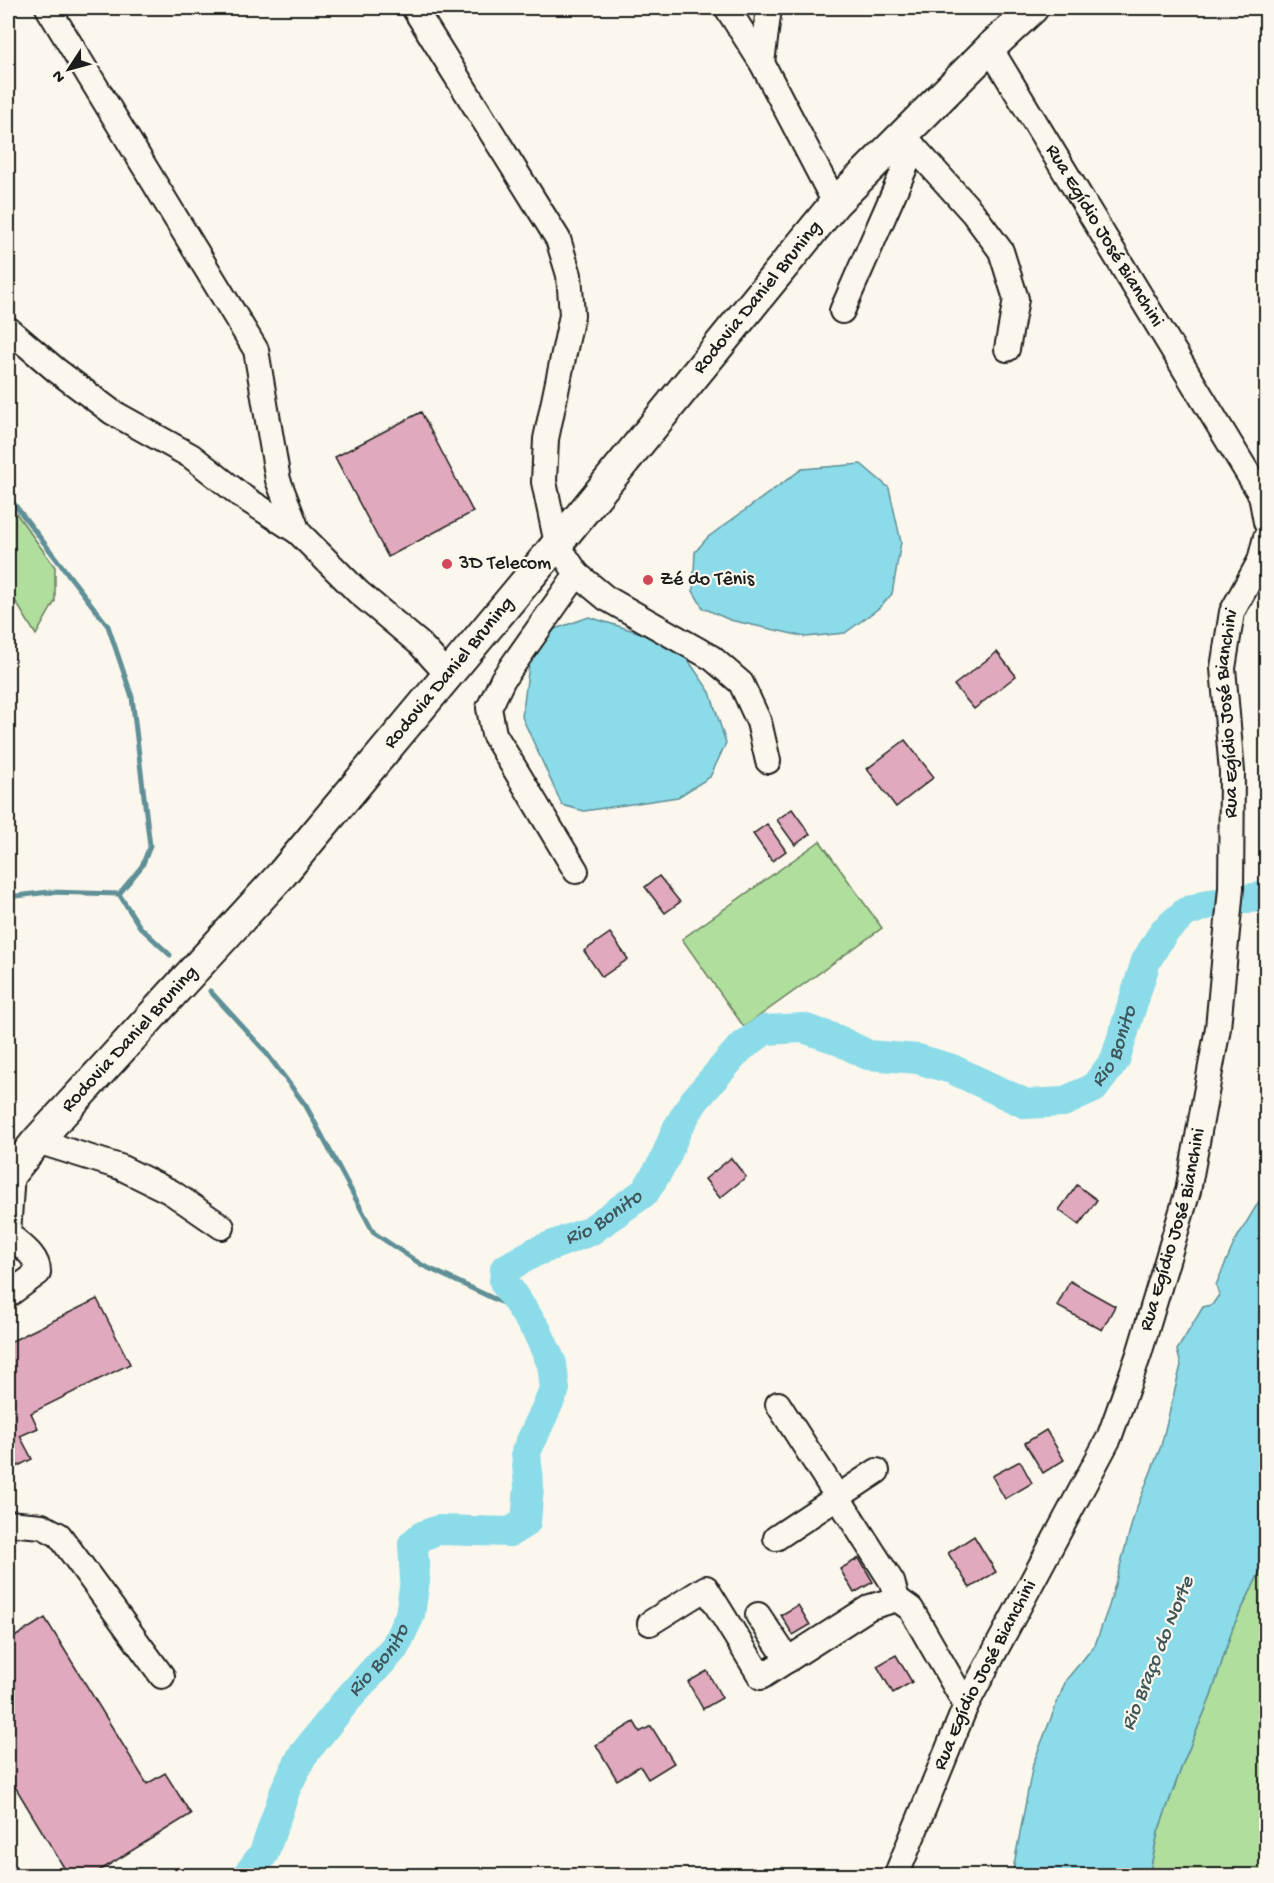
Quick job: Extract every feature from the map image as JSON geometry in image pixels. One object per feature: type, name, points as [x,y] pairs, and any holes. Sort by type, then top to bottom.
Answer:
[{"type":"main road","name":"Rodovia Daniel Bruning","points":[[17,1159],[282,874],[835,203],[909,141],[990,48],[1033,8]]},
{"type":"street","points":[[48,8],[256,350],[278,480],[298,532]]},
{"type":"street","points":[[414,8],[558,239],[569,275],[572,315],[546,439],[544,482],[552,511],[556,544],[577,574],[606,598],[712,658],[741,683],[759,722],[768,761]]},
{"type":"street","points":[[728,8],[762,63],[835,203]]},
{"type":"street","points":[[762,63],[769,8]]},
{"type":"street","name":"Rua Egídio José Bianchini","points":[[990,48],[1261,495],[1266,522]]},
{"type":"street","points":[[842,311],[909,141],[973,213],[1001,251],[1016,299],[1006,349]]},
{"type":"street","points":[[8,329],[56,370],[112,412],[191,456],[243,497],[298,532],[358,592],[420,644],[448,675]]},
{"type":"street","name":"Rua Egídio José Bianchini","points":[[896,1875],[966,1705],[1109,1438],[1139,1354],[1188,1191],[1218,1028],[1231,888],[1232,771],[1223,668],[1232,612],[1260,561],[1266,543]]},
{"type":"street","points":[[576,871],[494,734],[489,708],[503,679],[577,574]]},
{"type":"street","points":[[8,1295],[38,1273],[35,1259],[8,1234],[17,1159],[120,1167],[171,1192],[222,1227]]},
{"type":"street","points":[[778,1404],[892,1582],[897,1599],[911,1609],[966,1705]]},
{"type":"street","points":[[776,1538],[877,1471]]},
{"type":"street","points":[[8,1523],[42,1526],[59,1535],[162,1676]]},
{"type":"street","points":[[650,1623],[706,1588],[761,1677],[870,1607],[897,1599]]},
{"type":"street","points":[[758,1615],[788,1660]]},
{"type":"green space","points":[[8,502],[55,567],[55,601],[36,635],[8,589]]},
{"type":"green space","points":[[820,841],[882,928],[744,1027],[682,939]]},
{"type":"green space","points":[[1266,1559],[1266,1875],[1149,1876],[1158,1832],[1211,1696],[1233,1627]]},
{"type":"water","points":[[861,464],[889,488],[901,542],[892,594],[879,608],[845,633],[806,637],[730,620],[703,608],[693,591],[695,552],[708,537],[802,469]]},
{"type":"water","points":[[589,617],[677,644],[710,692],[726,743],[710,777],[678,797],[584,811],[562,805],[522,717],[530,658],[555,629]]},
{"type":"water","name":"Rio Braço do Norte","points":[[1266,1190],[1266,1559],[1233,1627],[1211,1696],[1158,1832],[1149,1875],[1012,1875],[1033,1764],[1066,1680],[1095,1645],[1109,1606],[1135,1512],[1161,1446],[1181,1365],[1177,1350],[1203,1307],[1212,1305],[1219,1295],[1216,1285],[1235,1241]]},
{"type":"building","points":[[421,412],[473,512],[388,557],[335,457]]},
{"type":"building","points":[[997,652],[1016,676],[974,709],[954,685]]},
{"type":"building","points":[[905,740],[934,777],[896,807],[867,769]]},
{"type":"building","points":[[792,809],[810,834],[795,845],[777,820]]},
{"type":"building","points":[[767,824],[786,851],[772,861],[753,834]]},
{"type":"building","points":[[659,876],[680,902],[665,913],[645,887]]},
{"type":"building","points":[[610,933],[628,959],[602,977],[584,951]]},
{"type":"building","points":[[731,1158],[746,1177],[720,1198],[705,1179]]},
{"type":"building","points":[[1077,1185],[1097,1200],[1079,1225],[1059,1210]]},
{"type":"building","points":[[1070,1281],[1115,1306],[1102,1330],[1057,1306]]},
{"type":"building","points":[[97,1299],[130,1364],[31,1413],[38,1428],[20,1436],[32,1459],[8,1471],[8,1343]]},
{"type":"building","points":[[1046,1430],[1064,1460],[1043,1473],[1025,1443]]},
{"type":"building","points":[[1020,1461],[1032,1483],[1005,1499],[992,1476]]},
{"type":"building","points":[[974,1536],[996,1572],[970,1588],[948,1553]]},
{"type":"building","points":[[859,1558],[873,1582],[854,1593],[840,1569]]},
{"type":"building","points":[[798,1605],[810,1625],[793,1635],[781,1615]]},
{"type":"building","points":[[45,1618],[147,1784],[165,1773],[191,1814],[91,1876],[69,1876],[8,1775],[8,1641]]},
{"type":"building","points":[[896,1655],[912,1682],[893,1693],[877,1666]]},
{"type":"building","points":[[707,1671],[722,1698],[703,1709],[688,1682]]},
{"type":"building","points":[[634,1722],[640,1732],[651,1726],[674,1763],[648,1779],[640,1766],[617,1780],[596,1745]]},
{"type":"waterway","points":[[8,496],[108,626],[132,697],[150,846],[142,866],[119,894]]},
{"type":"waterway","points":[[8,897],[49,892],[119,894]]},
{"type":"waterway","points":[[119,894],[140,927],[170,955]]},
{"type":"waterway","name":"Rio Bonito","points":[[247,1876],[264,1853],[286,1788],[302,1756],[346,1701],[395,1647],[410,1615],[415,1580],[413,1544],[422,1536],[438,1530],[510,1532],[526,1522],[529,1487],[526,1452],[555,1389],[552,1364],[537,1331],[504,1282],[505,1269],[535,1252],[590,1231],[645,1192],[664,1161],[677,1129],[694,1101],[740,1048],[765,1030],[803,1028],[836,1039],[868,1055],[918,1059],[952,1069],[1026,1104],[1063,1102],[1094,1088],[1115,1060],[1146,961],[1164,931],[1186,912],[1209,904],[1266,896]]},
{"type":"waterway","points":[[210,991],[264,1050],[306,1106],[374,1233],[422,1265],[503,1303],[517,1301]]},
{"type":"place","name":"3D Telecom","points":[[447,564]]},
{"type":"place","name":"Zé do Tênis","points":[[648,580]]}]
